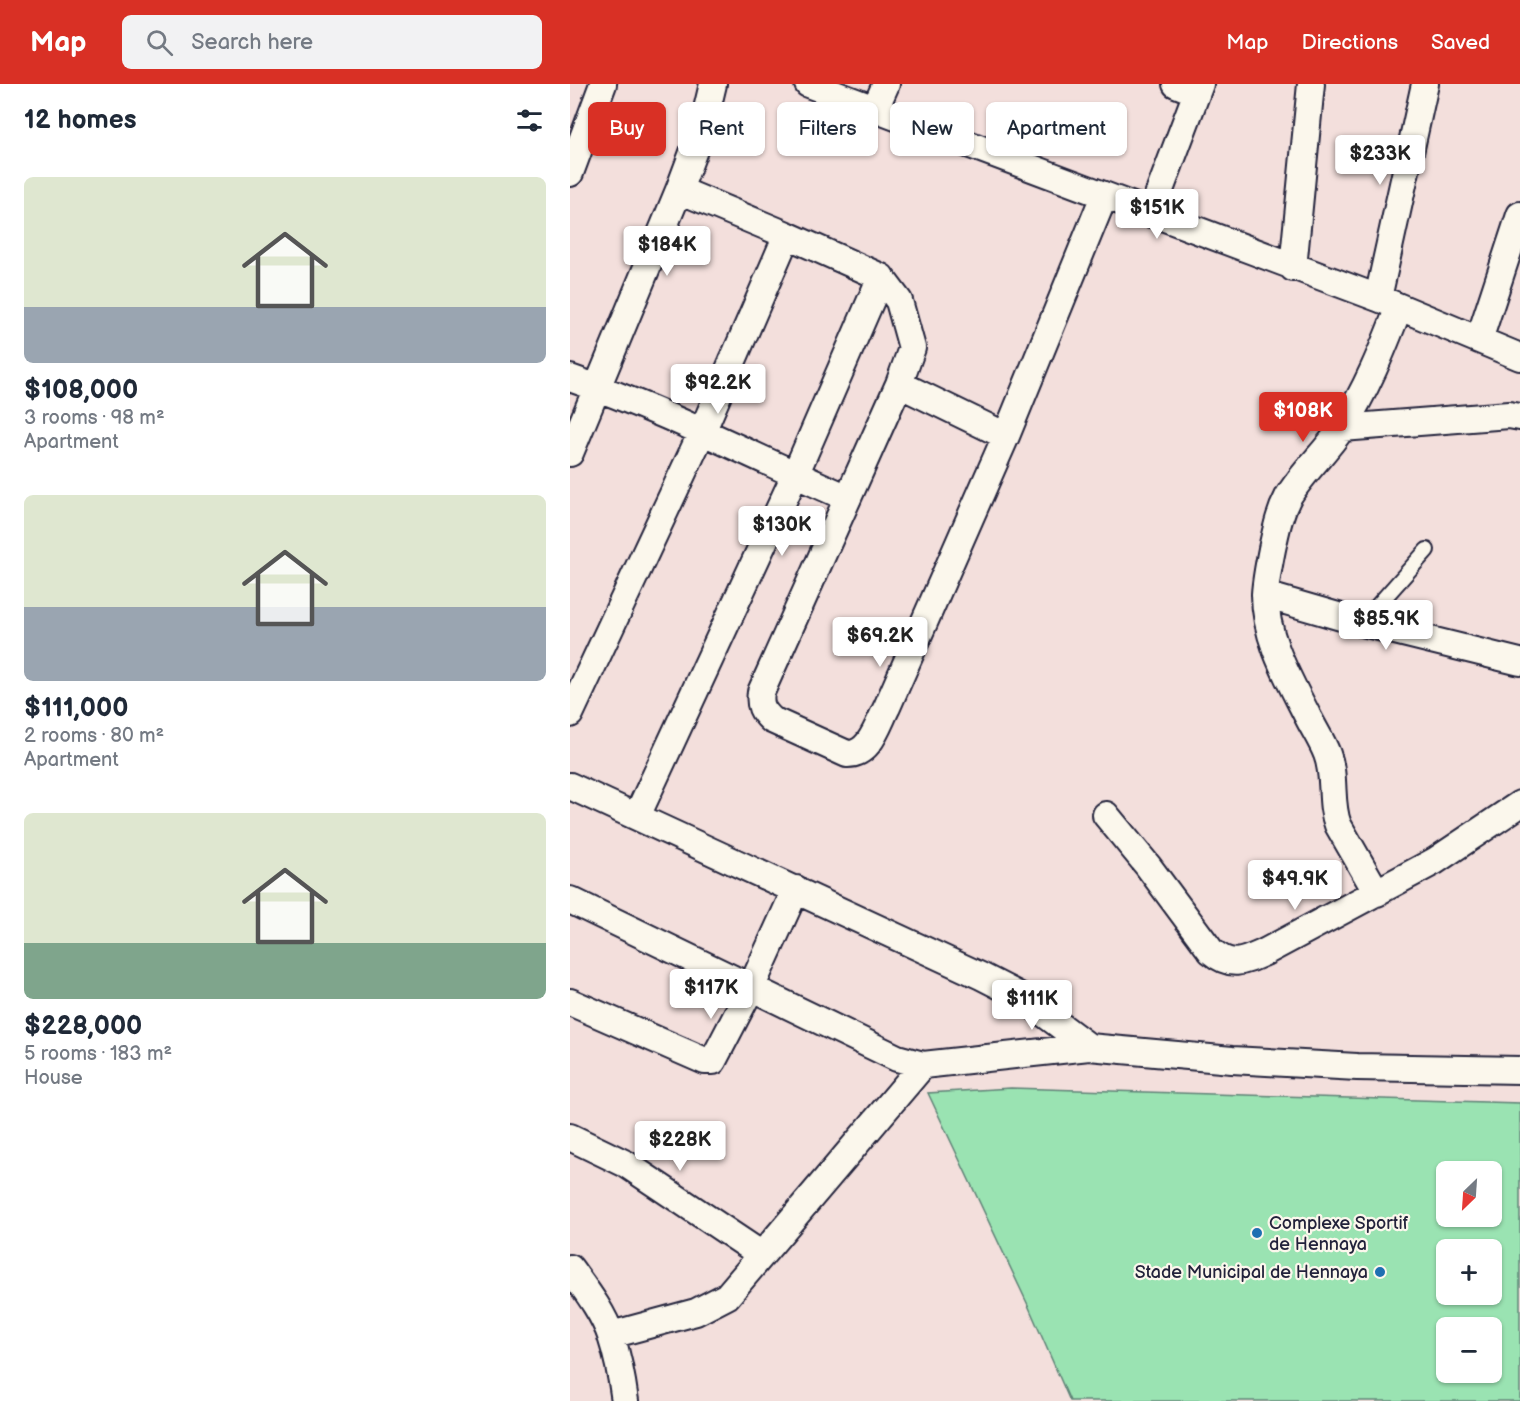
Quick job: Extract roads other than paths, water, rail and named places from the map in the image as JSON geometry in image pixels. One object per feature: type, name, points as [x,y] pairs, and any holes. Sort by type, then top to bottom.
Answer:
[{"type":"street","points":[[570,173],[603,84]]},
{"type":"street","points":[[570,453],[679,190],[703,126],[713,84]]},
{"type":"street","points":[[808,84],[856,102]]},
{"type":"street","points":[[878,102],[886,84]]},
{"type":"street","points":[[1293,268],[1311,84]]},
{"type":"street","points":[[1377,893],[1338,825],[1334,814],[1331,770],[1327,753],[1281,664],[1273,640],[1265,595],[1269,562],[1279,519],[1287,500],[1296,485],[1342,428],[1378,361],[1425,84]]},
{"type":"street","points":[[1151,214],[1191,87]]},
{"type":"street","points":[[878,110],[1388,302],[1520,357]]},
{"type":"street","points":[[679,190],[882,277],[899,301],[912,348],[900,384],[761,692],[760,702],[764,713],[772,720],[847,754],[861,752],[867,745],[887,707],[1006,436],[1104,196]]},
{"type":"street","points":[[1479,340],[1520,215]]},
{"type":"street","points":[[570,714],[702,432],[787,235]]},
{"type":"street","points":[[637,816],[795,476],[882,277]]},
{"type":"street","points":[[570,378],[702,432],[848,498]]},
{"type":"street","points":[[900,384],[1006,436]]},
{"type":"street","points":[[1342,428],[1509,415],[1520,417]]},
{"type":"street","points":[[1265,595],[1362,623],[1520,662]]},
{"type":"street","points":[[570,786],[795,889],[1022,997],[1089,1047]]},
{"type":"street","points":[[1106,815],[1148,866],[1211,951],[1229,962],[1245,961],[1265,952],[1377,893],[1435,861],[1520,804]]},
{"type":"street","points":[[570,1002],[709,1062],[716,1058],[751,988],[795,889]]},
{"type":"street","points":[[570,900],[897,1058],[923,1065],[1089,1047],[1232,1060],[1520,1070]]},
{"type":"street","points":[[611,1335],[696,1312],[727,1296],[923,1065]]},
{"type":"street","points":[[570,1137],[626,1164],[762,1255]]},
{"type":"street","points":[[570,1268],[588,1293],[611,1335],[621,1372],[625,1401]]},
{"type":"lane","points":[[1362,623],[1426,550]]},
{"type":"place","name":"Complexe Sportif de Hennaya","points":[[1257,1233]]},
{"type":"place","name":"Stade Municipal de Hennaya","points":[[1380,1272]]}]
